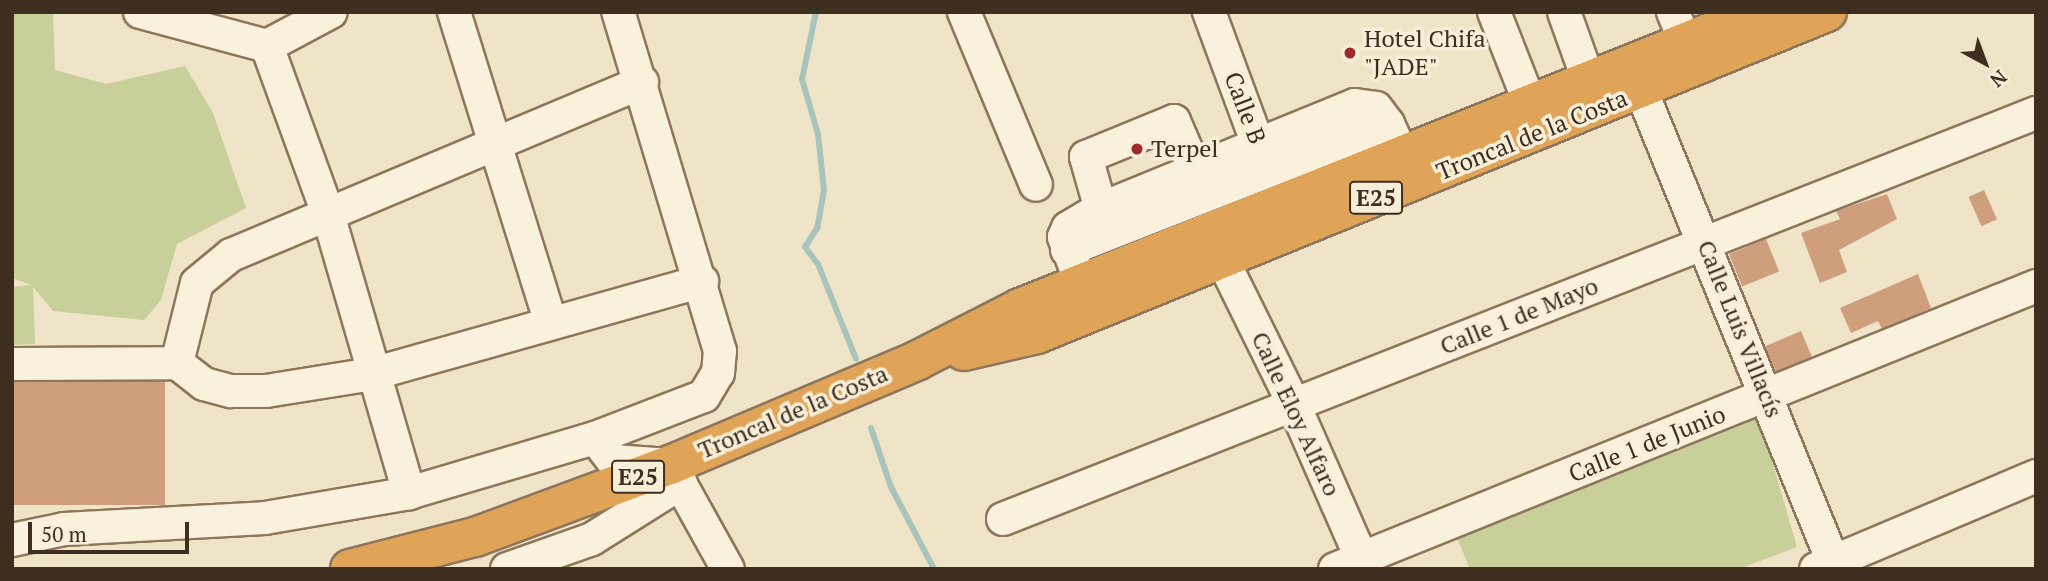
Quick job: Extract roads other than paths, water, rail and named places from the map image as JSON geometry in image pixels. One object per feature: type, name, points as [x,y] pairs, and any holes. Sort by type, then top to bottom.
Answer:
[{"type":"highway","name":"Troncal de la Costa","points":[[918,360],[1037,334],[1269,173],[1530,104],[1589,82],[1685,39],[1755,20],[1827,12]]},
{"type":"highway","name":"Troncal de la Costa","points":[[350,569],[475,537],[676,474],[918,360],[1074,267],[1109,236],[1211,214],[1641,90],[1685,39]]},
{"type":"street","points":[[140,12],[267,46],[331,12]]},
{"type":"street","points":[[454,12],[551,323]]},
{"type":"street","points":[[12,540],[64,529],[265,518],[409,493],[595,438],[704,396],[718,373],[720,351],[702,281],[618,12]]},
{"type":"street","points":[[964,12],[1036,185]]},
{"type":"street","name":"Calle B","points":[[1209,12],[1269,173]]},
{"type":"street","points":[[1494,12],[1530,104]]},
{"type":"street","points":[[1564,12],[1589,82]]},
{"type":"street","points":[[267,46],[328,214],[372,374],[409,493]]},
{"type":"street","points":[[177,363],[197,283],[212,268],[328,214],[498,147],[642,82]]},
{"type":"street","name":"Calle Luis Villacís","points":[[1641,90],[1767,396],[1828,566]]},
{"type":"street","points":[[1074,267],[1068,228],[1109,236],[1211,214],[1362,103],[1376,108],[1395,139]]},
{"type":"street","name":"Calle 1 de Mayo","points":[[1003,519],[1295,407],[1704,241],[2036,113]]},
{"type":"street","name":"Calle Eloy Alfaro","points":[[1109,236],[1086,157],[1174,121],[1211,214],[1295,407],[1354,565]]},
{"type":"street","points":[[12,364],[177,363],[204,384],[230,391],[372,374],[702,281]]},
{"type":"street","name":"Calle 1 de Junio","points":[[1354,565],[2036,286]]},
{"type":"street","points":[[595,438],[613,461],[676,474],[728,569]]},
{"type":"street","points":[[507,569],[592,539],[676,474]]},
{"type":"street","points":[[1828,566],[2036,477]]},
{"type":"waterway","points":[[816,12],[802,79],[818,134],[824,190],[817,228],[805,247],[818,264],[856,359]]},
{"type":"waterway","points":[[871,428],[891,487],[934,569]]},
{"type":"place","name":"Hotel Chifa \"JADE\"","points":[[1350,53]]},
{"type":"place","name":"Terpel","points":[[1137,149]]}]
